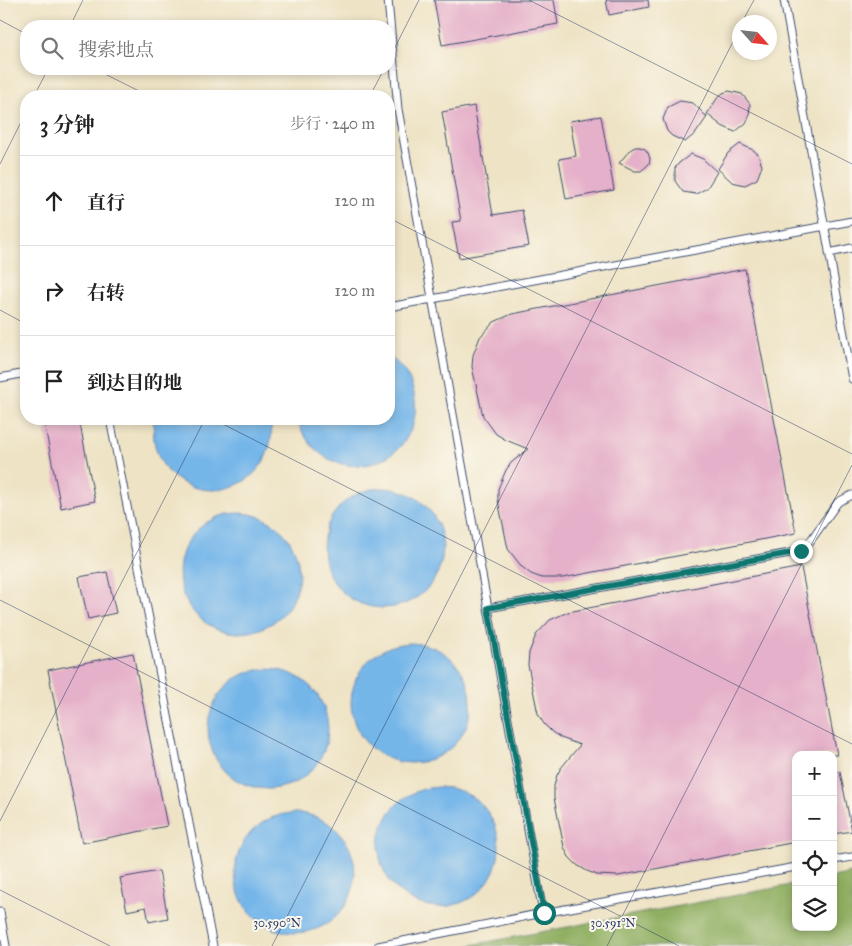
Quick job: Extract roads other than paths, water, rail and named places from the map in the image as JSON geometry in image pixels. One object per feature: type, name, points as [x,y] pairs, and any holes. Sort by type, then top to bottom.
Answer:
[{"type":"lane","points":[[388,0],[390,20]]},
{"type":"lane","points":[[784,0],[852,380]]},
{"type":"lane","points":[[395,75],[398,110],[544,913]]},
{"type":"lane","points":[[395,306],[852,221]]},
{"type":"lane","points":[[829,253],[852,248]]},
{"type":"lane","points":[[0,378],[20,374]]},
{"type":"lane","points":[[111,425],[212,946]]},
{"type":"lane","points":[[488,608],[801,551],[838,502],[852,495]]},
{"type":"lane","points":[[837,859],[852,857]]},
{"type":"lane","points":[[378,946],[544,913],[792,868]]},
{"type":"lane","points":[[0,912],[6,946]]},
{"type":"water","points":[[395,361],[407,375],[415,400],[413,424],[403,443],[388,457],[368,464],[348,465],[327,458],[310,443],[300,425],[395,425]]},
{"type":"water","points":[[154,425],[270,425],[268,450],[255,472],[235,485],[212,490],[189,486],[169,472],[156,450]]},
{"type":"water","points":[[383,488],[395,489],[406,493],[416,498],[425,506],[433,515],[438,525],[442,536],[442,560],[438,571],[433,581],[425,590],[416,598],[406,603],[395,607],[383,608],[371,607],[360,603],[350,598],[341,590],[333,581],[328,571],[324,560],[323,548],[324,536],[328,525],[333,515],[341,506],[350,498],[360,493],[371,489]]},
{"type":"water","points":[[239,513],[251,514],[262,518],[272,523],[281,531],[289,540],[294,550],[298,561],[298,585],[294,596],[289,606],[281,615],[272,623],[262,628],[251,632],[239,633],[227,632],[216,628],[206,623],[197,615],[189,606],[184,596],[180,585],[179,573],[180,561],[184,550],[189,540],[197,531],[206,523],[216,518],[227,514]]},
{"type":"water","points":[[411,643],[423,644],[434,648],[444,653],[453,661],[461,670],[466,680],[470,691],[470,715],[466,726],[461,736],[453,745],[444,753],[434,758],[423,762],[411,763],[399,762],[388,758],[378,753],[369,745],[361,736],[356,726],[352,715],[351,703],[352,691],[356,680],[361,670],[369,661],[378,653],[388,648],[399,644]]},
{"type":"water","points":[[268,669],[280,670],[291,674],[301,679],[310,687],[318,696],[323,706],[327,717],[327,741],[323,752],[318,762],[310,771],[301,779],[291,784],[280,788],[268,789],[256,788],[245,784],[235,779],[226,771],[218,762],[213,752],[209,741],[208,729],[209,717],[213,706],[218,696],[226,687],[235,679],[245,674],[256,670]]},
{"type":"water","points":[[439,787],[451,788],[462,792],[472,797],[481,805],[489,814],[494,824],[498,835],[498,859],[494,870],[489,880],[481,889],[472,897],[462,902],[451,906],[439,907],[427,906],[416,902],[406,897],[397,889],[389,880],[384,870],[380,859],[379,847],[380,835],[384,824],[389,814],[397,805],[406,797],[416,792],[427,788]]},
{"type":"water","points":[[295,813],[307,814],[318,818],[328,823],[337,831],[345,840],[350,850],[354,861],[354,885],[350,896],[345,906],[337,915],[328,923],[318,928],[307,932],[295,933],[283,932],[272,928],[262,923],[253,915],[245,906],[240,896],[236,885],[235,873],[236,861],[240,850],[245,840],[253,831],[262,823],[272,818],[283,814]]}]
